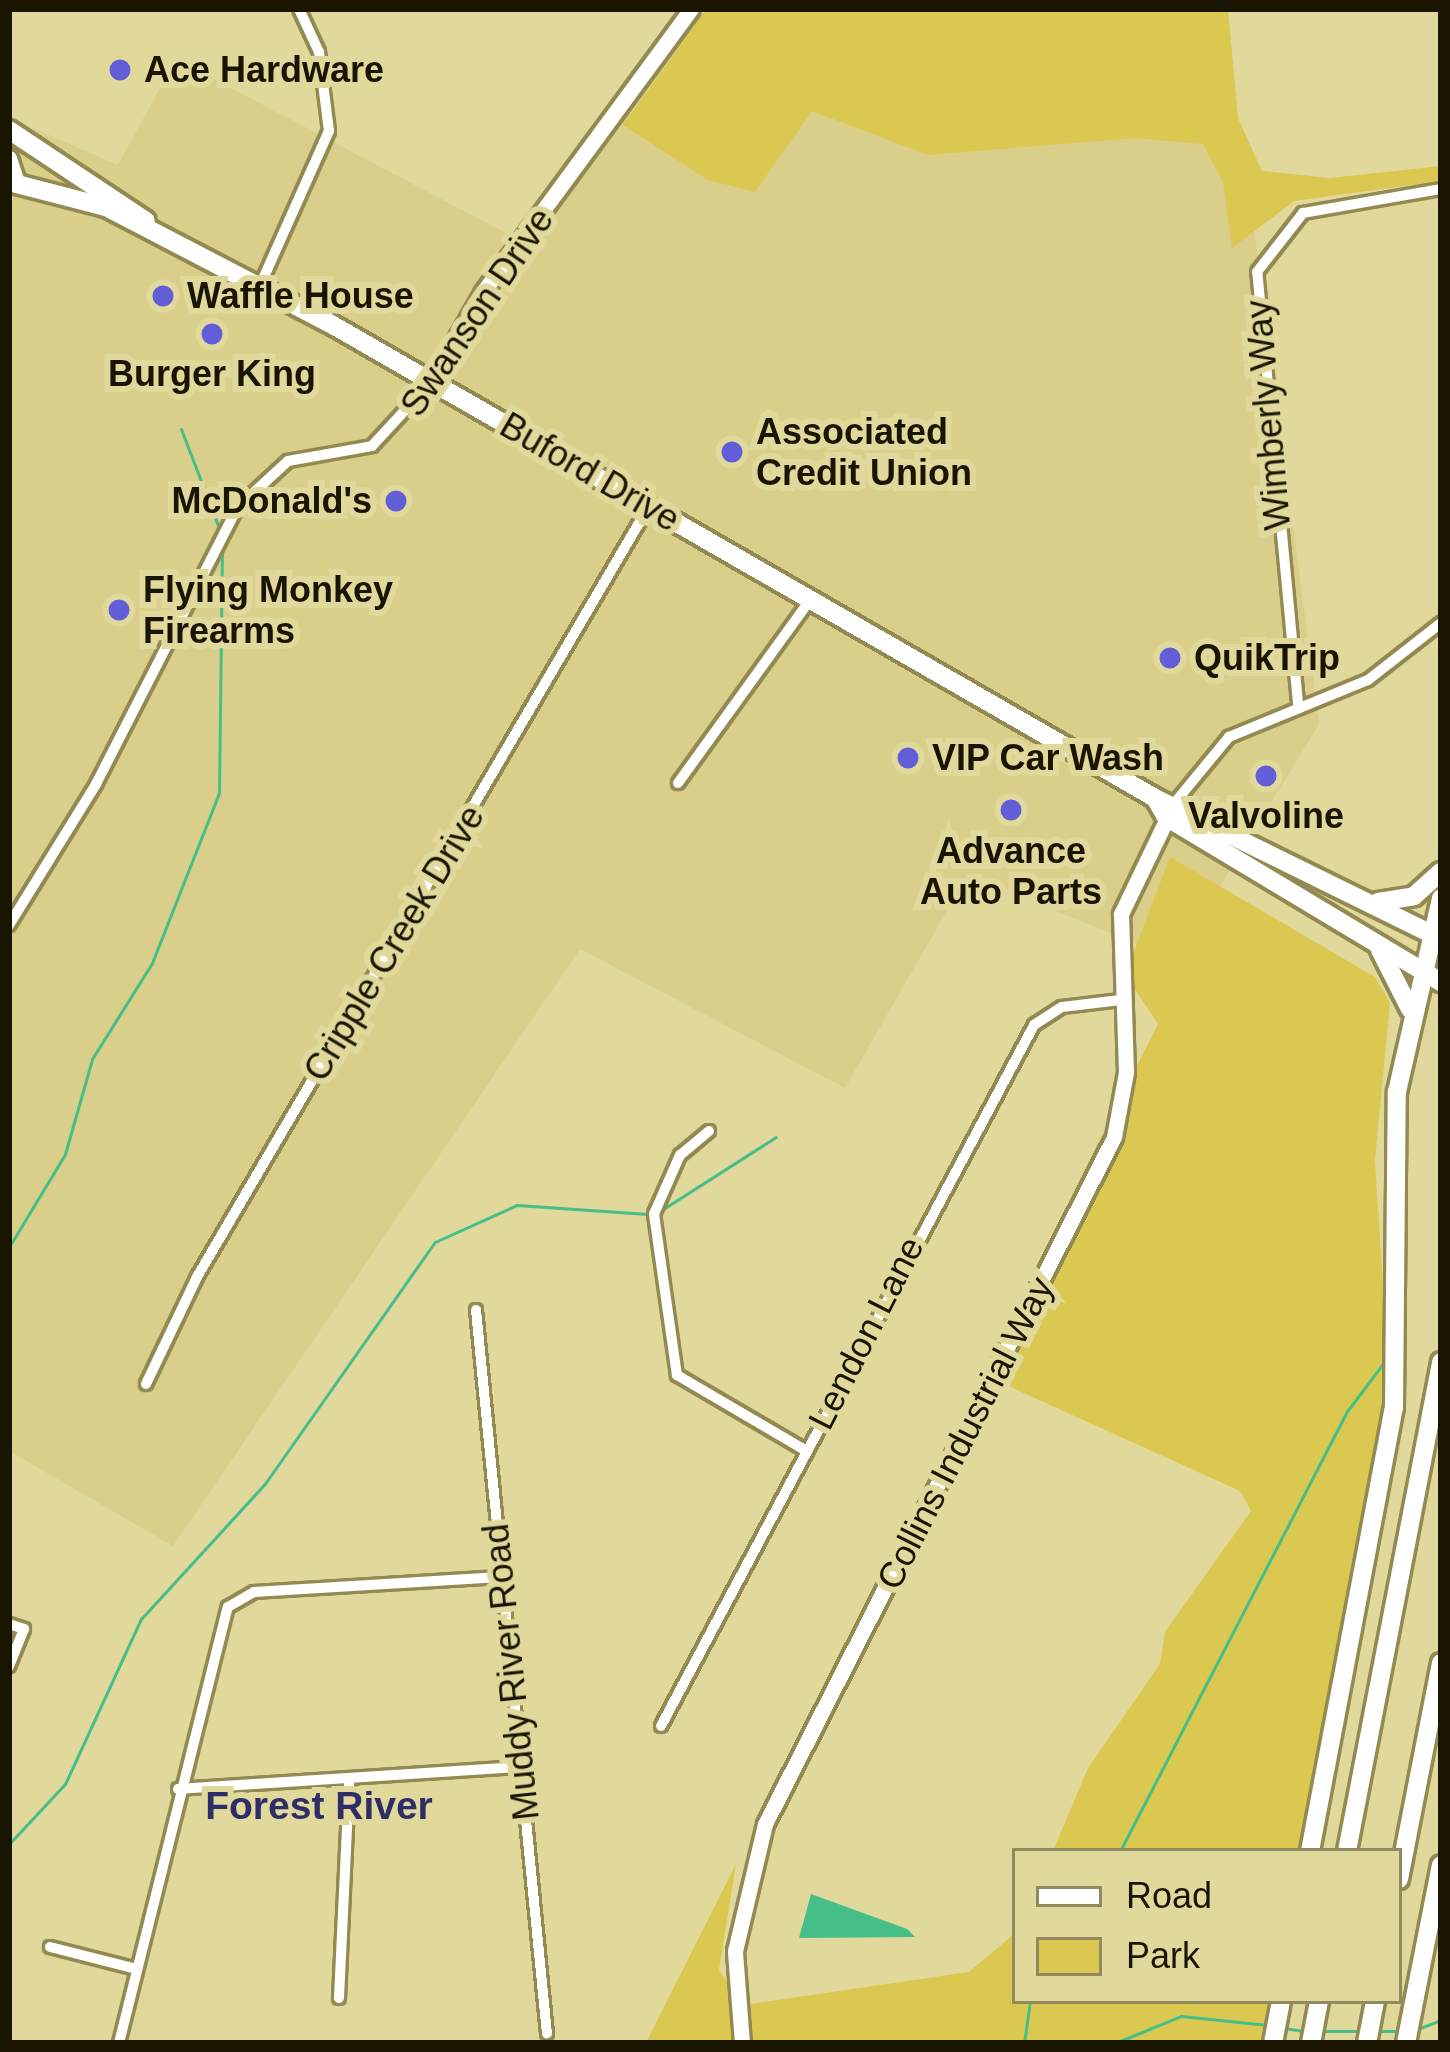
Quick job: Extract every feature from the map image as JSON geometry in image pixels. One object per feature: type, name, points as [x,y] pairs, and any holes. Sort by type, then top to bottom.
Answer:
[{"type":"highway","points":[[9,130],[125,198],[158,233]]},
{"type":"highway","name":"Buford Drive","points":[[13,182],[158,233],[260,288],[650,506],[1172,809]]},
{"type":"highway","points":[[1172,809],[1374,902],[1436,936]]},
{"type":"highway","points":[[1172,809],[1378,946],[1441,982]]},
{"type":"highway","points":[[1374,902],[1414,896],[1441,872]]},
{"type":"highway","points":[[1311,1848],[1394,1408],[1394,1127],[1410,1010],[1436,936],[1441,898]]},
{"type":"highway","points":[[1378,946],[1410,1010]]},
{"type":"highway","points":[[1348,1848],[1441,1362]]},
{"type":"highway","points":[[1402,1864],[1441,1663]]},
{"type":"highway","points":[[1408,2043],[1441,1865]]},
{"type":"highway","points":[[1272,2036],[1280,2004]]},
{"type":"highway","points":[[1311,2043],[1318,2004]]},
{"type":"highway","points":[[1367,2043],[1374,2004]]},
{"type":"street","points":[[260,288],[305,197],[329,131],[319,52],[299,9]]},
{"type":"street","name":"Swanson Drive","points":[[9,925],[96,784],[236,508],[288,461],[372,446],[431,381],[490,282],[691,9]]},
{"type":"street","points":[[9,158],[13,182]]},
{"type":"street","name":"Wimberly Way","points":[[1298,703],[1257,272],[1303,213],[1441,189]]},
{"type":"street","name":"Cripple Creek Drive","points":[[146,1384],[205,1262],[650,506]]},
{"type":"street","points":[[677,783],[810,600]]},
{"type":"street","points":[[1172,809],[1228,737],[1298,703],[1368,680],[1441,623]]},
{"type":"street","name":"Collins Industrial Way","points":[[742,2043],[735,1951],[765,1824],[1106,1154],[1125,1091],[1121,914],[1172,809]]},
{"type":"street","name":"Lendon Lane","points":[[661,1726],[1034,1025],[1062,1006],[1121,1000]]},
{"type":"street","points":[[709,1130],[680,1155],[654,1214],[677,1375],[805,1450]]},
{"type":"street","name":"Muddy River Road","points":[[476,1310],[547,2034]]},
{"type":"street","points":[[119,2043],[178,1790],[228,1607],[254,1592],[501,1577]]},
{"type":"street","points":[[9,1624],[23,1629],[9,1666]]},
{"type":"street","points":[[178,1790],[521,1767]]},
{"type":"street","points":[[340,1998],[349,1782]]},
{"type":"street","points":[[50,1947],[136,1969]]},
{"type":"shaded area","points":[[176,59],[517,239],[618,108],[734,179],[799,83],[1241,128],[1319,724],[1175,960],[968,874],[845,1088],[580,949],[173,1546],[9,1451],[9,118],[118,165]]},
{"type":"shaded area","points":[[811,1894],[907,1929],[915,1937],[799,1938]]},
{"type":"green space","points":[[706,9],[1228,9],[1238,118],[1262,171],[1330,178],[1441,166],[1441,181],[1294,201],[1232,248],[1223,182],[1203,144],[1135,138],[928,155],[812,111],[755,192],[708,180],[623,125]]},
{"type":"green space","points":[[1170,857],[1375,977],[1390,1003],[1375,1160],[1389,1382],[1300,1848],[1054,1848],[1088,1768],[1160,1664],[1165,1632],[1251,1511],[1240,1491],[982,1374],[1158,1024],[1133,986],[1133,954]]},
{"type":"green space","points":[[736,1864],[719,1970],[744,2005],[969,1972],[1012,1936],[1012,2004],[1268,2004],[1260,2043],[646,2043]]},
{"type":"waterway","points":[[181,429],[221,533]]},
{"type":"waterway","points":[[9,1247],[65,1154],[92,1059],[152,963],[219,793],[222,548]]},
{"type":"waterway","points":[[657,1213],[776,1137]]},
{"type":"waterway","points":[[9,1844],[65,1784],[141,1619],[264,1485],[435,1242],[517,1205],[648,1214]]},
{"type":"waterway","points":[[1122,1848],[1348,1410],[1388,1357]]},
{"type":"waterway","points":[[1024,2043],[1030,2004]]},
{"type":"waterway","points":[[1115,2043],[1181,2016],[1268,2025]]},
{"type":"waterway","points":[[1415,2030],[1441,2020]]},
{"type":"waterway","points":[[1284,2028],[1304,2031]]},
{"type":"waterway","points":[[1319,2031],[1364,2031]]},
{"type":"waterway","points":[[1379,2031],[1400,2031]]},
{"type":"place","name":"Ace Hardware","points":[[120,70]]},
{"type":"place","name":"Waffle House","points":[[163,296]]},
{"type":"place","name":"Burger King","points":[[212,334]]},
{"type":"place","name":"Associated Credit Union","points":[[732,452]]},
{"type":"place","name":"McDonald's","points":[[396,501]]},
{"type":"place","name":"Flying Monkey Firearms","points":[[119,610]]},
{"type":"place","name":"QuikTrip","points":[[1170,658]]},
{"type":"place","name":"VIP Car Wash","points":[[908,758]]},
{"type":"place","name":"Valvoline","points":[[1266,776]]},
{"type":"place","name":"Advance Auto Parts","points":[[1011,810]]},
{"type":"district","name":"Forest River","points":[[319,1806]]}]
